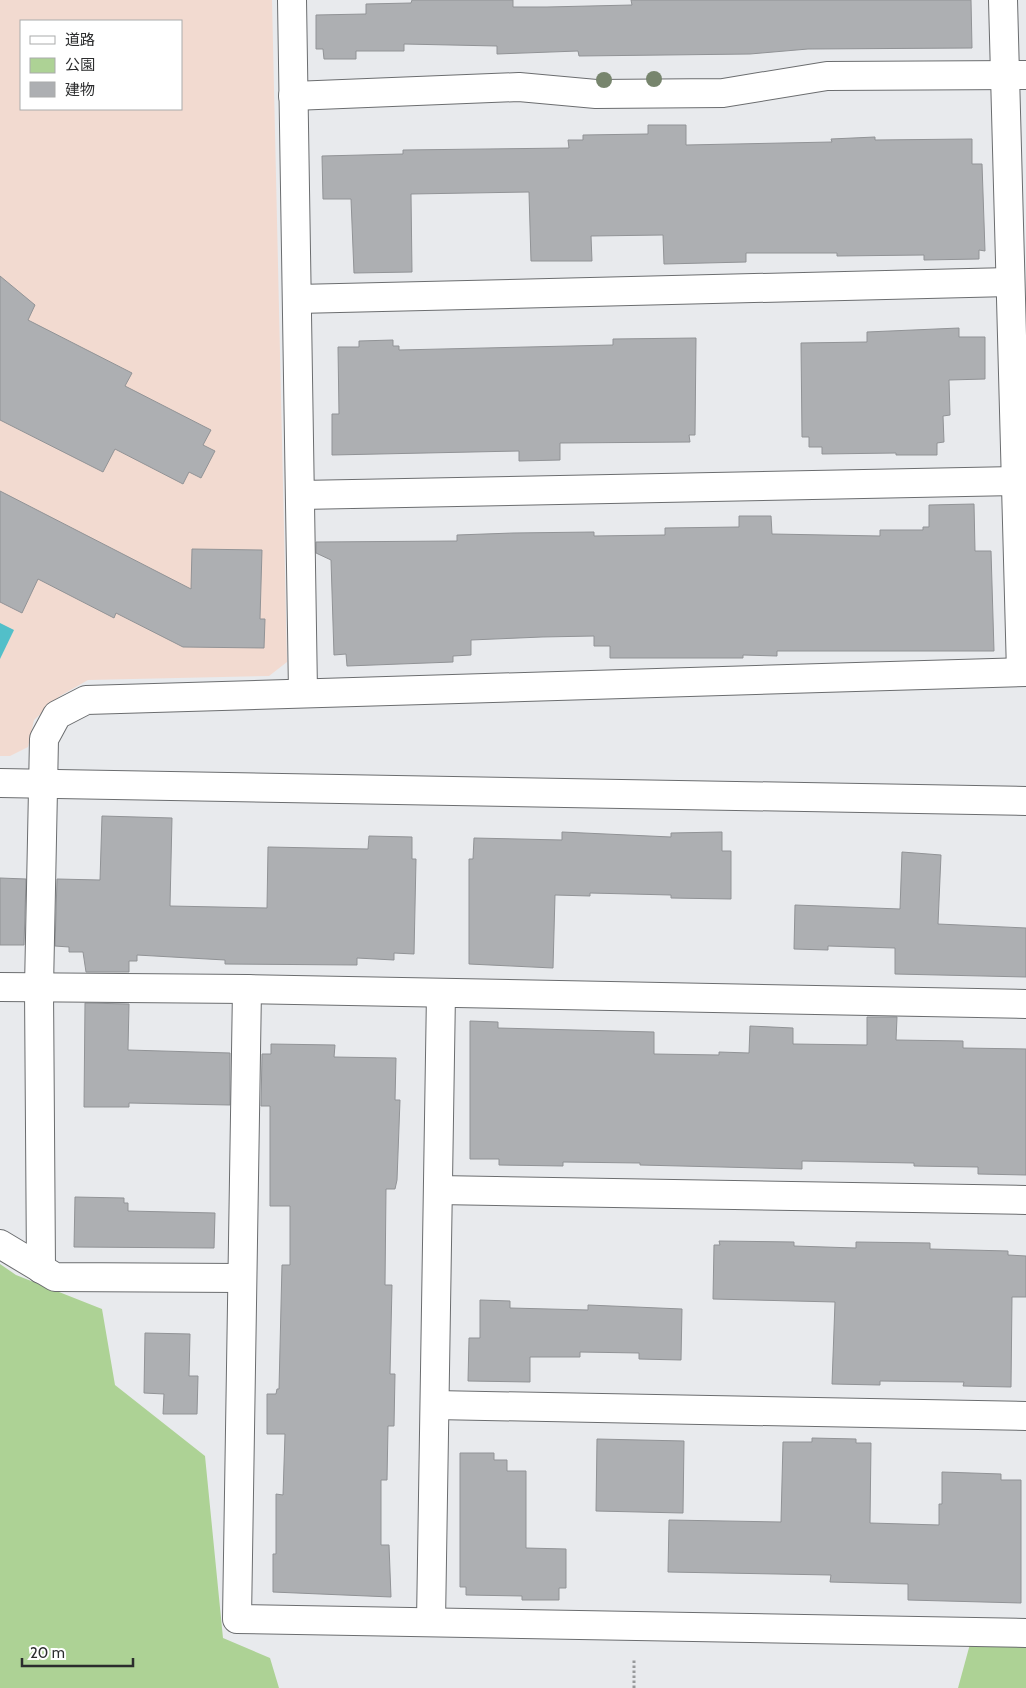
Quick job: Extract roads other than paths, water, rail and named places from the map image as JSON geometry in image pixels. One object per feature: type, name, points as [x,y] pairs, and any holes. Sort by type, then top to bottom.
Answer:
[{"type":"street","points":[[292,0],[303,692]]},
{"type":"street","points":[[41,1269],[39,988],[45,786],[44,740],[57,715],[86,700],[303,692],[1023,672],[1010,282],[1016,76],[1003,0]]},
{"type":"street","points":[[293,96],[519,87],[596,94],[723,93],[827,76],[1016,76]]},
{"type":"street","points":[[297,299],[1010,282]]},
{"type":"street","points":[[300,495],[1016,481]]},
{"type":"street","points":[[0,783],[45,786],[1026,801]]},
{"type":"street","points":[[0,987],[247,989],[1026,1004]]},
{"type":"street","points":[[247,989],[237,1619],[1026,1633]]},
{"type":"street","points":[[431,1622],[442,993]]},
{"type":"street","points":[[438,1190],[1026,1200]]},
{"type":"street","points":[[0,1244],[55,1277],[241,1278]]},
{"type":"street","points":[[435,1405],[1026,1416]]},
{"type":"water","points":[[0,623],[14,630],[0,659]]}]
